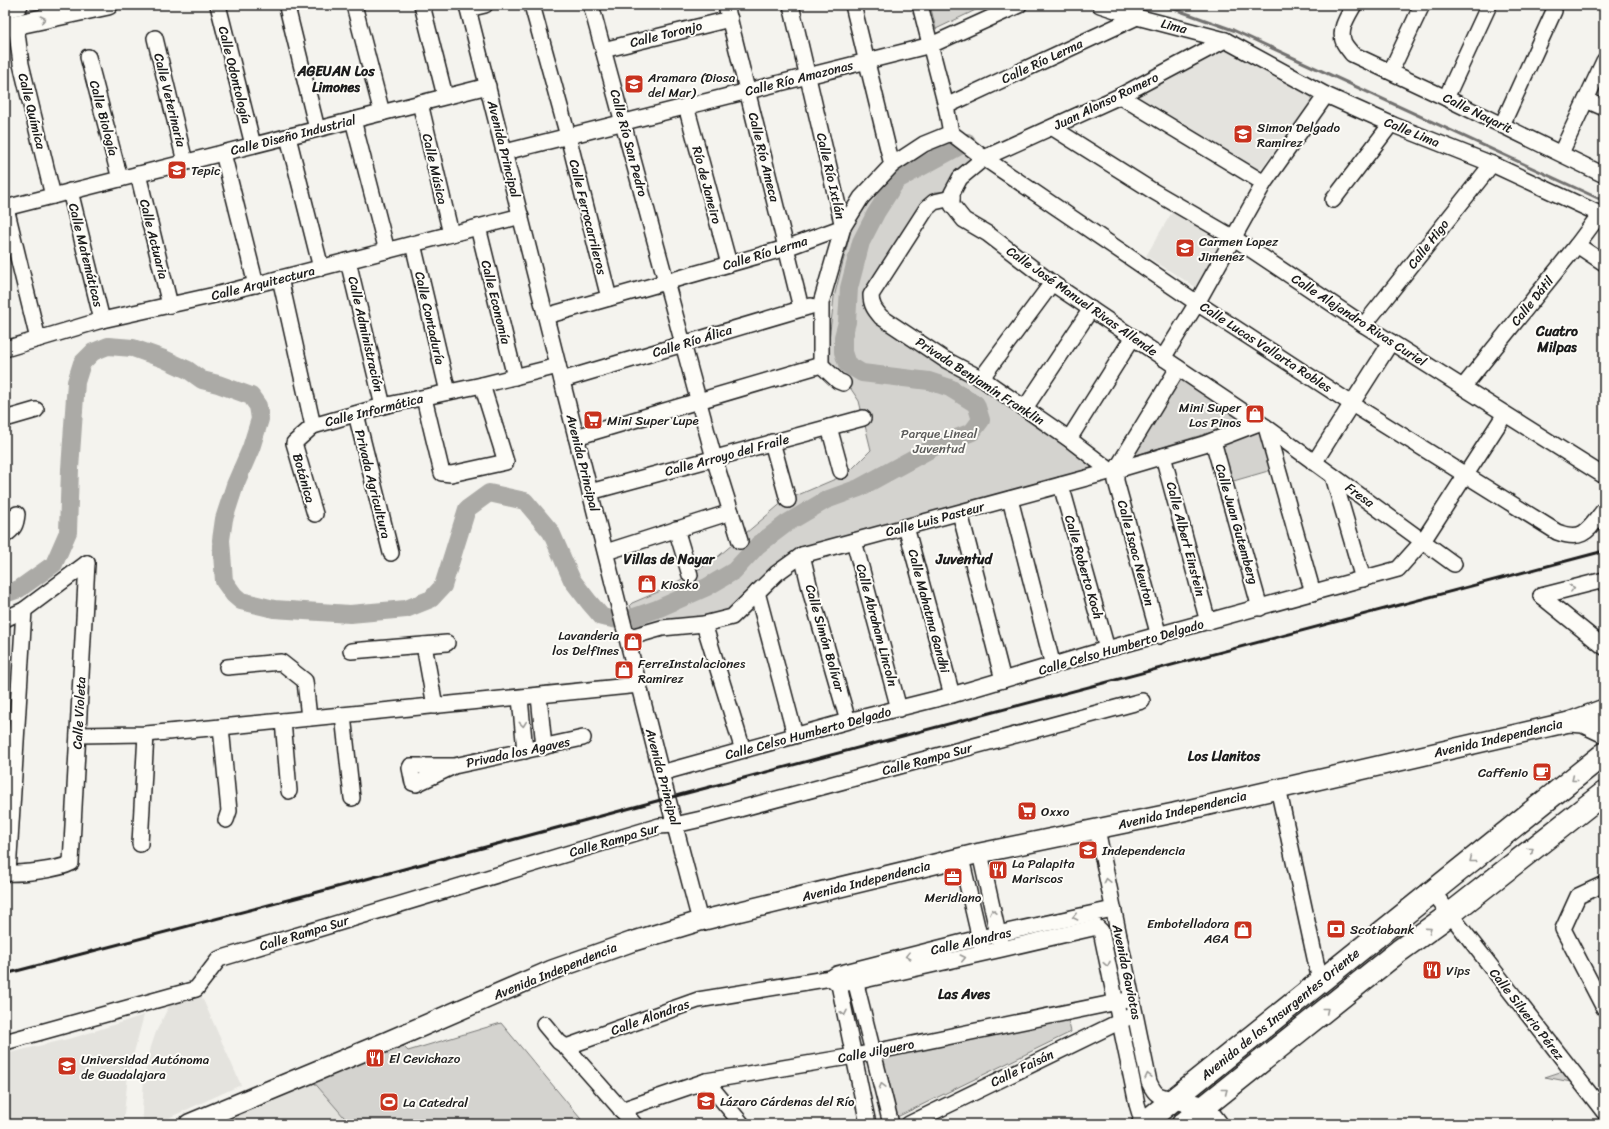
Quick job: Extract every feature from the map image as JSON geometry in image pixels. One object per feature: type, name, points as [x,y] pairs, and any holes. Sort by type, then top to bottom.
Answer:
[{"type":"highway","name":"Avenida de los Insurgentes Oriente","points":[[1143,1124],[1604,754]]},
{"type":"highway","name":"Avenida de los Insurgentes Oriente","points":[[1183,1124],[1399,951],[1449,915],[1604,793]]},
{"type":"main road","points":[[5,8],[18,5]]},
{"type":"main road","points":[[11,26],[108,5]]},
{"type":"main road","name":"Avenida Independencia","points":[[189,1124],[386,1042],[552,970],[631,942],[700,921],[980,853],[1174,813],[1569,722],[1604,709]]},
{"type":"main road","name":"Avenida Independencia","points":[[1569,722],[1589,725],[1604,734]]},
{"type":"main road","points":[[1175,1098],[1205,1107],[1218,1124]]},
{"type":"street","name":"Calle Odontología","points":[[218,5],[253,145]]},
{"type":"street","points":[[354,5],[382,112]]},
{"type":"street","points":[[422,5],[445,96]]},
{"type":"street","points":[[467,7],[485,5]]},
{"type":"street","name":"Calle Ferrocarrileros","points":[[532,5],[568,136],[609,298]]},
{"type":"street","name":"Calle Río San Pedro","points":[[591,5],[714,458],[740,541]]},
{"type":"street","name":"Calle Río Ixtlán","points":[[791,5],[843,227],[821,303],[821,365]]},
{"type":"street","points":[[853,5],[892,165]]},
{"type":"street","points":[[843,227],[861,198],[892,165],[924,144],[951,133],[946,106],[920,5]]},
{"type":"street","name":"Calle Río Amazonas","points":[[505,152],[931,45],[1019,5]]},
{"type":"street","name":"Lima","points":[[1100,5],[1137,17],[1225,40]]},
{"type":"street","name":"Calle Nayarit","points":[[1354,5],[1344,22],[1343,37],[1344,44],[1352,54],[1561,153],[1604,175]]},
{"type":"street","points":[[1390,71],[1422,5]]},
{"type":"street","points":[[1446,98],[1489,5]]},
{"type":"street","points":[[287,7],[317,129]]},
{"type":"street","name":"Avenida Principal","points":[[467,7],[505,152],[661,773],[700,921]]},
{"type":"street","points":[[1502,125],[1554,11]]},
{"type":"street","name":"Calle Toronjo","points":[[603,50],[728,12]]},
{"type":"street","name":"Calle Río Ameca","points":[[728,12],[801,308]]},
{"type":"street","name":"Calle Río Lerma","points":[[946,106],[1137,17]]},
{"type":"street","name":"Calle Química","points":[[11,26],[53,196]]},
{"type":"street","name":"Calle Veterinaria","points":[[155,38],[185,162]]},
{"type":"street","name":"Calle Lima","points":[[1225,40],[1326,95],[1391,124],[1492,164],[1602,215]]},
{"type":"street","name":"Juan Alonso Romero","points":[[984,158],[1053,128],[1120,96],[1225,40]]},
{"type":"street","name":"Calle Biología","points":[[88,57],[120,179]]},
{"type":"street","points":[[1561,153],[1604,61]]},
{"type":"street","name":"Calle Diseño Industrial","points":[[5,208],[488,86]]},
{"type":"street","points":[[1163,358],[1197,303],[1264,183],[1326,95]]},
{"type":"street","points":[[1120,96],[1264,183]]},
{"type":"street","points":[[1586,100],[1604,108]]},
{"type":"street","name":"Calle Música","points":[[420,103],[451,234]]},
{"type":"street","name":"Río de Janeiro","points":[[686,106],[729,264]]},
{"type":"street","points":[[353,120],[387,251]]},
{"type":"street","points":[[1333,200],[1391,124]]},
{"type":"street","name":"Calle Alejandro Rivas Curiel","points":[[1053,128],[1153,191],[1234,238],[1364,325],[1604,476]]},
{"type":"street","name":"Calle Lucas Vallarta Robles","points":[[951,133],[984,158],[1197,303],[1352,404],[1557,532],[1568,536],[1580,536],[1597,528]]},
{"type":"street","points":[[288,136],[321,268]]},
{"type":"street","points":[[223,153],[256,285]]},
{"type":"street","points":[[952,198],[952,193],[960,178],[984,158]]},
{"type":"street","name":"Calle Higo","points":[[1364,325],[1492,164]]},
{"type":"street","name":"Calle Actuaria","points":[[138,174],[170,305]]},
{"type":"street","name":"Calle Matemáticas","points":[[70,191],[102,320]]},
{"type":"street","name":"Calle José Manuel Rivas Allende","points":[[952,198],[952,206],[964,220],[988,234],[1052,283],[1262,425]]},
{"type":"street","name":"Privada Benjamín Franklin","points":[[952,198],[934,202],[927,208],[871,295],[871,304],[881,317],[944,359],[984,380],[1114,471]]},
{"type":"street","points":[[5,208],[38,339]]},
{"type":"street","name":"Calle Dátil","points":[[1463,387],[1602,215]]},
{"type":"street","name":"Calle Arquitectura","points":[[5,349],[102,320],[256,285],[521,216]]},
{"type":"street","name":"Calle Economía","points":[[478,227],[515,377]]},
{"type":"street","name":"Calle Río Lerma","points":[[546,316],[786,248],[843,227]]},
{"type":"street","name":"Calle Contaduría","points":[[413,244],[448,392]]},
{"type":"street","points":[[1577,245],[1604,263]]},
{"type":"street","name":"Calle Administración","points":[[348,261],[383,406]]},
{"type":"street","name":"Calle Informática","points":[[280,278],[313,426],[383,406],[482,386],[515,377],[560,373]]},
{"type":"street","points":[[984,380],[986,372],[1052,283]]},
{"type":"street","name":"Calle Río Álica","points":[[560,373],[683,344],[821,303]]},
{"type":"street","points":[[1025,408],[1091,309]]},
{"type":"street","points":[[1069,440],[1133,337]]},
{"type":"street","points":[[1314,462],[1391,342]]},
{"type":"street","points":[[576,437],[821,365],[843,384]]},
{"type":"street","points":[[1114,471],[1178,368]]},
{"type":"street","points":[[424,398],[442,473],[451,474],[506,462],[482,386]]},
{"type":"street","points":[[5,419],[36,410]]},
{"type":"street","name":"Privada Agricultura","points":[[356,414],[391,553]]},
{"type":"street","name":"Calle Celso Humberto Delgado","points":[[661,773],[795,735],[952,695],[1107,649],[1398,569],[1423,541],[1505,414]]},
{"type":"street","name":"Calle Arroyo del Fraile","points":[[590,492],[863,418]]},
{"type":"street","points":[[1262,425],[1313,593]]},
{"type":"street","name":"Calle Luis Pasteur","points":[[732,617],[777,573],[802,555],[1114,471],[1262,425]]},
{"type":"street","name":"Fresa","points":[[1262,425],[1454,564]]},
{"type":"street","name":"Botánica","points":[[313,426],[294,443],[315,514]]},
{"type":"street","points":[[829,428],[841,471]]},
{"type":"street","name":"Calle Juan Gutemberg","points":[[1213,441],[1260,608]]},
{"type":"street","points":[[772,442],[788,500]]},
{"type":"street","name":"Calle Albert Einstein","points":[[1163,456],[1208,622]]},
{"type":"street","name":"Calle Isaac Newton","points":[[1114,471],[1158,636]]},
{"type":"street","points":[[1333,476],[1363,579]]},
{"type":"street","name":"Calle Roberto Koch","points":[[1062,485],[1107,649]]},
{"type":"street","points":[[1010,499],[1053,666]]},
{"type":"street","points":[[1597,528],[1604,510]]},
{"type":"street","points":[[606,552],[731,512]]},
{"type":"street","points":[[960,513],[1003,680]]},
{"type":"street","points":[[5,535],[13,529],[16,524],[17,514]]},
{"type":"street","name":"Calle Mahatma Gandhi","points":[[906,527],[952,695]]},
{"type":"street","points":[[676,529],[690,575]]},
{"type":"street","name":"Calle Abraham Lincoln","points":[[854,541],[899,709]]},
{"type":"street","name":"Calle Simón Bolívar","points":[[802,555],[812,597],[848,721]]},
{"type":"street","name":"Calle Violeta","points":[[6,873],[47,869],[65,866],[71,863],[87,563],[24,610]]},
{"type":"street","points":[[1604,580],[1541,596],[1604,647]]},
{"type":"street","points":[[757,592],[795,735]]},
{"type":"street","points":[[5,619],[24,610],[6,873]]},
{"type":"street","points":[[626,635],[662,628],[704,624],[732,617],[764,615]]},
{"type":"street","points":[[704,624],[743,750]]},
{"type":"street","points":[[351,651],[447,643]]},
{"type":"street","points":[[424,645],[435,706]]},
{"type":"street","points":[[227,667],[281,662],[304,681],[309,718]]},
{"type":"street","points":[[78,735],[146,734],[639,685]]},
{"type":"street","points":[[539,696],[544,746]]},
{"type":"street","points":[[520,698],[525,750]]},
{"type":"street","name":"Calle Rampa Sur","points":[[5,1042],[196,989],[219,959],[659,826],[675,825],[1142,701]]},
{"type":"street","points":[[343,715],[352,798]]},
{"type":"street","points":[[283,721],[289,791]]},
{"type":"street","points":[[221,727],[229,811],[226,820]]},
{"type":"street","points":[[140,844],[146,734]]},
{"type":"street","name":"Privada los Agaves","points":[[454,766],[583,738]]},
{"type":"street","points":[[1278,788],[1320,981]]},
{"type":"street","name":"Avenida Gaviotas","points":[[1097,829],[1149,1082],[1153,1090],[1160,1096],[1175,1098]]},
{"type":"street","points":[[980,853],[1002,949]]},
{"type":"street","points":[[960,858],[984,953]]},
{"type":"street","points":[[1604,884],[1578,896],[1563,929],[1604,1008]]},
{"type":"street","name":"Calle Silverio Pérez","points":[[1433,892],[1449,915],[1604,1112]]},
{"type":"street","name":"Calle Alondras","points":[[854,976],[980,938],[1113,909]]},
{"type":"street","name":"Avenida Gaviotas","points":[[1097,926],[1101,931],[1137,1104],[1143,1124]]},
{"type":"street","name":"Calle Alondras","points":[[566,1047],[698,1000],[854,976],[984,953],[1097,926]]},
{"type":"street","points":[[854,976],[892,1124]]},
{"type":"street","points":[[835,979],[854,1056],[868,1124]]},
{"type":"street","name":"Calle Jilguero","points":[[621,1110],[706,1081],[854,1056],[1115,1002],[1132,1000]]},
{"type":"street","name":"Calle Faisán","points":[[909,1124],[1120,1020],[1136,1014]]},
{"type":"street","points":[[544,1024],[634,1124]]},
{"type":"street","points":[[706,1081],[742,1124]]},
{"type":"shaded area","name":"Simon Delgado Ramirez","points":[[1229,47],[1319,97],[1259,171],[1132,94]]},
{"type":"shaded area","name":"Carmen Lopez Jimenez","points":[[1172,212],[1225,240],[1197,288],[1146,256]]},
{"type":"shaded area","points":[[201,995],[241,1085],[155,1124],[144,1124],[142,1112],[144,1077],[156,1032],[169,1006]]},
{"type":"shaded area","name":"Universidad Autónoma de Guadalajara","points":[[144,1015],[128,1075],[123,1124],[5,1124],[5,1054],[76,1037]]},
{"type":"shaded area","points":[[312,1080],[350,1124],[216,1124]]},
{"type":"green space","points":[[930,5],[986,5],[936,29]]},
{"type":"green space","name":"Parque Lineal Juventud","points":[[949,134],[974,155],[943,192],[934,192],[864,299],[864,306],[901,333],[1092,462],[1090,471],[800,548],[733,607],[711,617],[642,629],[636,627],[630,605],[632,603],[665,589],[714,560],[784,501],[847,474],[871,450],[859,401],[845,380],[839,376],[827,357],[834,297],[851,230],[870,200],[902,167]]},
{"type":"green space","points":[[1177,376],[1245,422],[1126,458]]},
{"type":"green space","points":[[1264,430],[1275,469],[1230,482],[1221,445]]},
{"type":"green space","points":[[1068,1019],[1071,1032],[895,1118],[880,1057]]},
{"type":"green space","points":[[501,1023],[585,1124],[350,1124],[312,1080],[401,1044],[408,1051]]},
{"type":"green space","points":[[1563,1071],[1571,1082],[1545,1077]]},
{"type":"waterway","points":[[1163,5],[1233,30],[1604,201]]},
{"type":"waterway","points":[[5,594],[19,589],[54,564],[68,532],[70,469],[76,382],[82,363],[93,352],[108,346],[133,348],[164,359],[188,370],[202,380],[251,396],[258,406],[260,419],[251,448],[235,485],[224,519],[221,540],[224,581],[234,595],[241,601],[274,609],[350,614],[406,609],[431,599],[443,586],[467,509],[489,493],[525,501],[551,532],[572,580],[602,617],[623,621],[657,609],[707,587],[734,571],[758,545],[787,523],[826,500],[859,488],[936,446],[972,432],[981,420],[976,404],[950,388],[929,381],[862,373],[847,364],[843,352],[843,337],[847,322],[849,288],[861,242],[876,213],[897,180],[967,142]]},
{"type":"railway","points":[[5,974],[1604,551]]},
{"type":"place","name":"Aramara (Diosa del Mar)","points":[[634,84]]},
{"type":"place","name":"Simon Delgado Ramirez","points":[[1243,134]]},
{"type":"place","name":"Tepic","points":[[177,170]]},
{"type":"place","name":"Carmen Lopez Jimenez","points":[[1185,248]]},
{"type":"place","name":"Mini Super Los Pinos","points":[[1255,414]]},
{"type":"place","name":"Mini Super Lupe","points":[[593,420]]},
{"type":"place","name":"Kiosko","points":[[647,584]]},
{"type":"place","name":"Lavanderia los Delfines","points":[[633,642]]},
{"type":"place","name":"FerreInstalaciones Ramirez","points":[[624,670]]},
{"type":"place","name":"Caffenio","points":[[1542,772]]},
{"type":"place","name":"Oxxo","points":[[1027,811]]},
{"type":"place","name":"Independencia","points":[[1088,850]]},
{"type":"place","name":"La Palapita Mariscos","points":[[998,870]]},
{"type":"place","name":"Meridiano","points":[[953,877]]},
{"type":"place","name":"Scotiabank","points":[[1336,929]]},
{"type":"place","name":"Embotelladora AGA","points":[[1243,930]]},
{"type":"place","name":"Vips","points":[[1432,970]]},
{"type":"place","name":"El Cevichazo","points":[[375,1058]]},
{"type":"place","name":"Universidad Autónoma de Guadalajara","points":[[67,1066]]},
{"type":"place","name":"Lázaro Cárdenas del Río","points":[[706,1101]]},
{"type":"place","name":"La Catedral","points":[[389,1102]]},
{"type":"district","name":"AGEUAN Los Limones","points":[[336,80]]},
{"type":"district","name":"Cuatro Milpas","points":[[1557,340]]},
{"type":"district","name":"Villas de Nayar","points":[[669,559]]},
{"type":"district","name":"Juventud","points":[[964,559]]},
{"type":"district","name":"Los Llanitos","points":[[1224,756]]},
{"type":"district","name":"Las Aves","points":[[964,994]]}]
